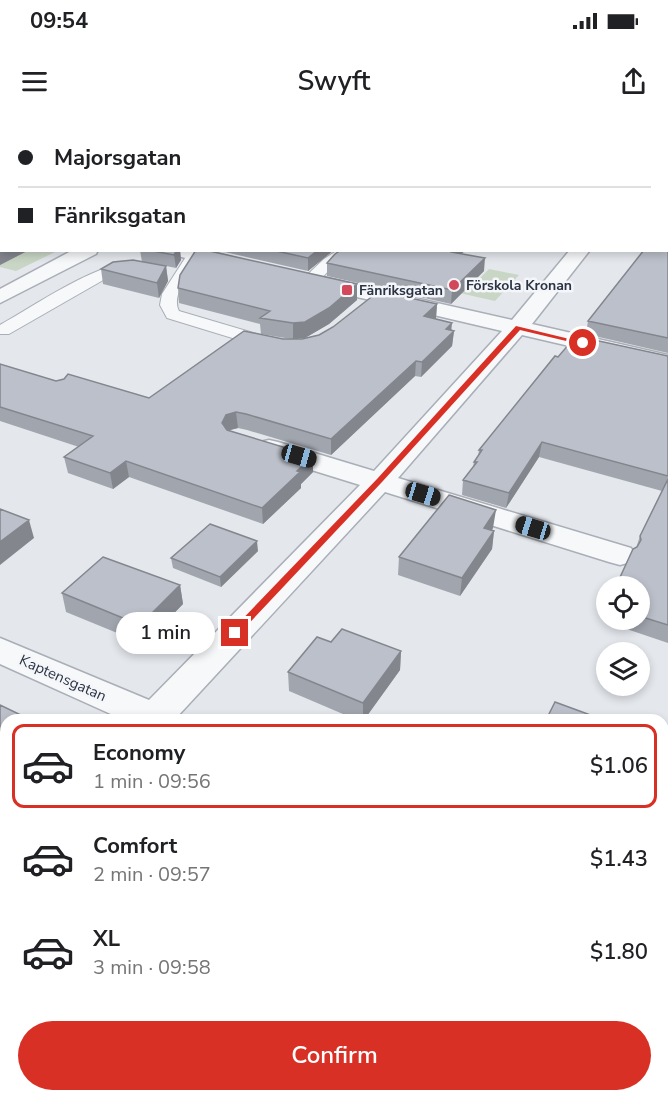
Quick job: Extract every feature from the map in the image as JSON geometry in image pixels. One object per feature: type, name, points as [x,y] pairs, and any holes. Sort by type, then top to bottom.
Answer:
[{"type":"street","points":[[0,297],[85,252]]},
{"type":"street","points":[[162,714],[518,328],[579,252]]},
{"type":"street","points":[[185,253],[252,267]]},
{"type":"street","points":[[287,275],[668,362]]},
{"type":"street","points":[[249,442],[380,480],[620,555]]},
{"type":"street","name":"Kaptensgatan","points":[[0,650],[146,714]]},
{"type":"lane","points":[[311,280],[329,262],[346,252]]},
{"type":"lane","points":[[185,253],[175,275],[170,294],[168,305],[173,314],[273,344],[284,345]]},
{"type":"lane","points":[[3,330],[108,272],[121,267],[147,269]]},
{"type":"lane","points":[[357,310],[375,296]]},
{"type":"green space","points":[[25,252],[55,252],[16,271],[0,267]]},
{"type":"green space","points":[[489,269],[519,275],[495,301],[455,292],[467,281],[475,283]]},
{"type":"building","points":[[158,252],[176,252],[174,255]]},
{"type":"building","points":[[195,252],[214,252],[357,284],[329,308],[305,322],[293,323],[260,318],[270,311],[178,288],[180,275]]},
{"type":"building","points":[[281,252],[316,252],[308,258]]},
{"type":"building","points":[[338,252],[451,252],[485,258],[452,290],[327,263]]},
{"type":"building","points":[[642,252],[668,252],[668,338],[588,321]]},
{"type":"building","points":[[133,260],[166,266],[157,283],[101,269],[113,262]]},
{"type":"building","points":[[379,291],[437,304],[424,316],[452,323],[446,329],[454,331],[422,362],[416,361],[331,439],[246,414],[236,412],[226,415],[222,423],[227,430],[313,456],[297,471],[300,472],[262,508],[126,461],[110,473],[64,457],[93,436],[0,407],[0,364],[56,381],[64,379],[68,374],[149,398],[244,331],[283,339],[302,339],[319,335],[333,327]]},
{"type":"building","points":[[576,336],[668,356],[668,476],[542,442],[509,493],[463,480],[477,462],[474,462],[482,450],[479,450],[555,356],[558,357]]},
{"type":"building","points":[[668,479],[668,625],[650,619],[650,576],[621,576],[633,549],[641,540],[640,536]]},
{"type":"building","points":[[449,495],[496,510],[484,528],[494,531],[462,578],[399,557]]},
{"type":"building","points":[[0,509],[29,520],[0,542]]},
{"type":"building","points":[[210,524],[257,541],[220,577],[171,558]]},
{"type":"building","points":[[103,557],[180,585],[140,625],[62,593]]},
{"type":"building","points":[[342,629],[401,651],[363,703],[288,672],[317,637],[331,642]]},
{"type":"building","points":[[555,702],[588,714],[549,714]]},
{"type":"building","points":[[0,705],[19,714],[0,714]]},
{"type":"place","name":"Förskola Kronan","points":[[454,285]]},
{"type":"place","name":"Fänriksgatan","points":[[347,290]]},
{"type":"route","points":[[235,633],[380,480],[518,328],[583,343]]}]
